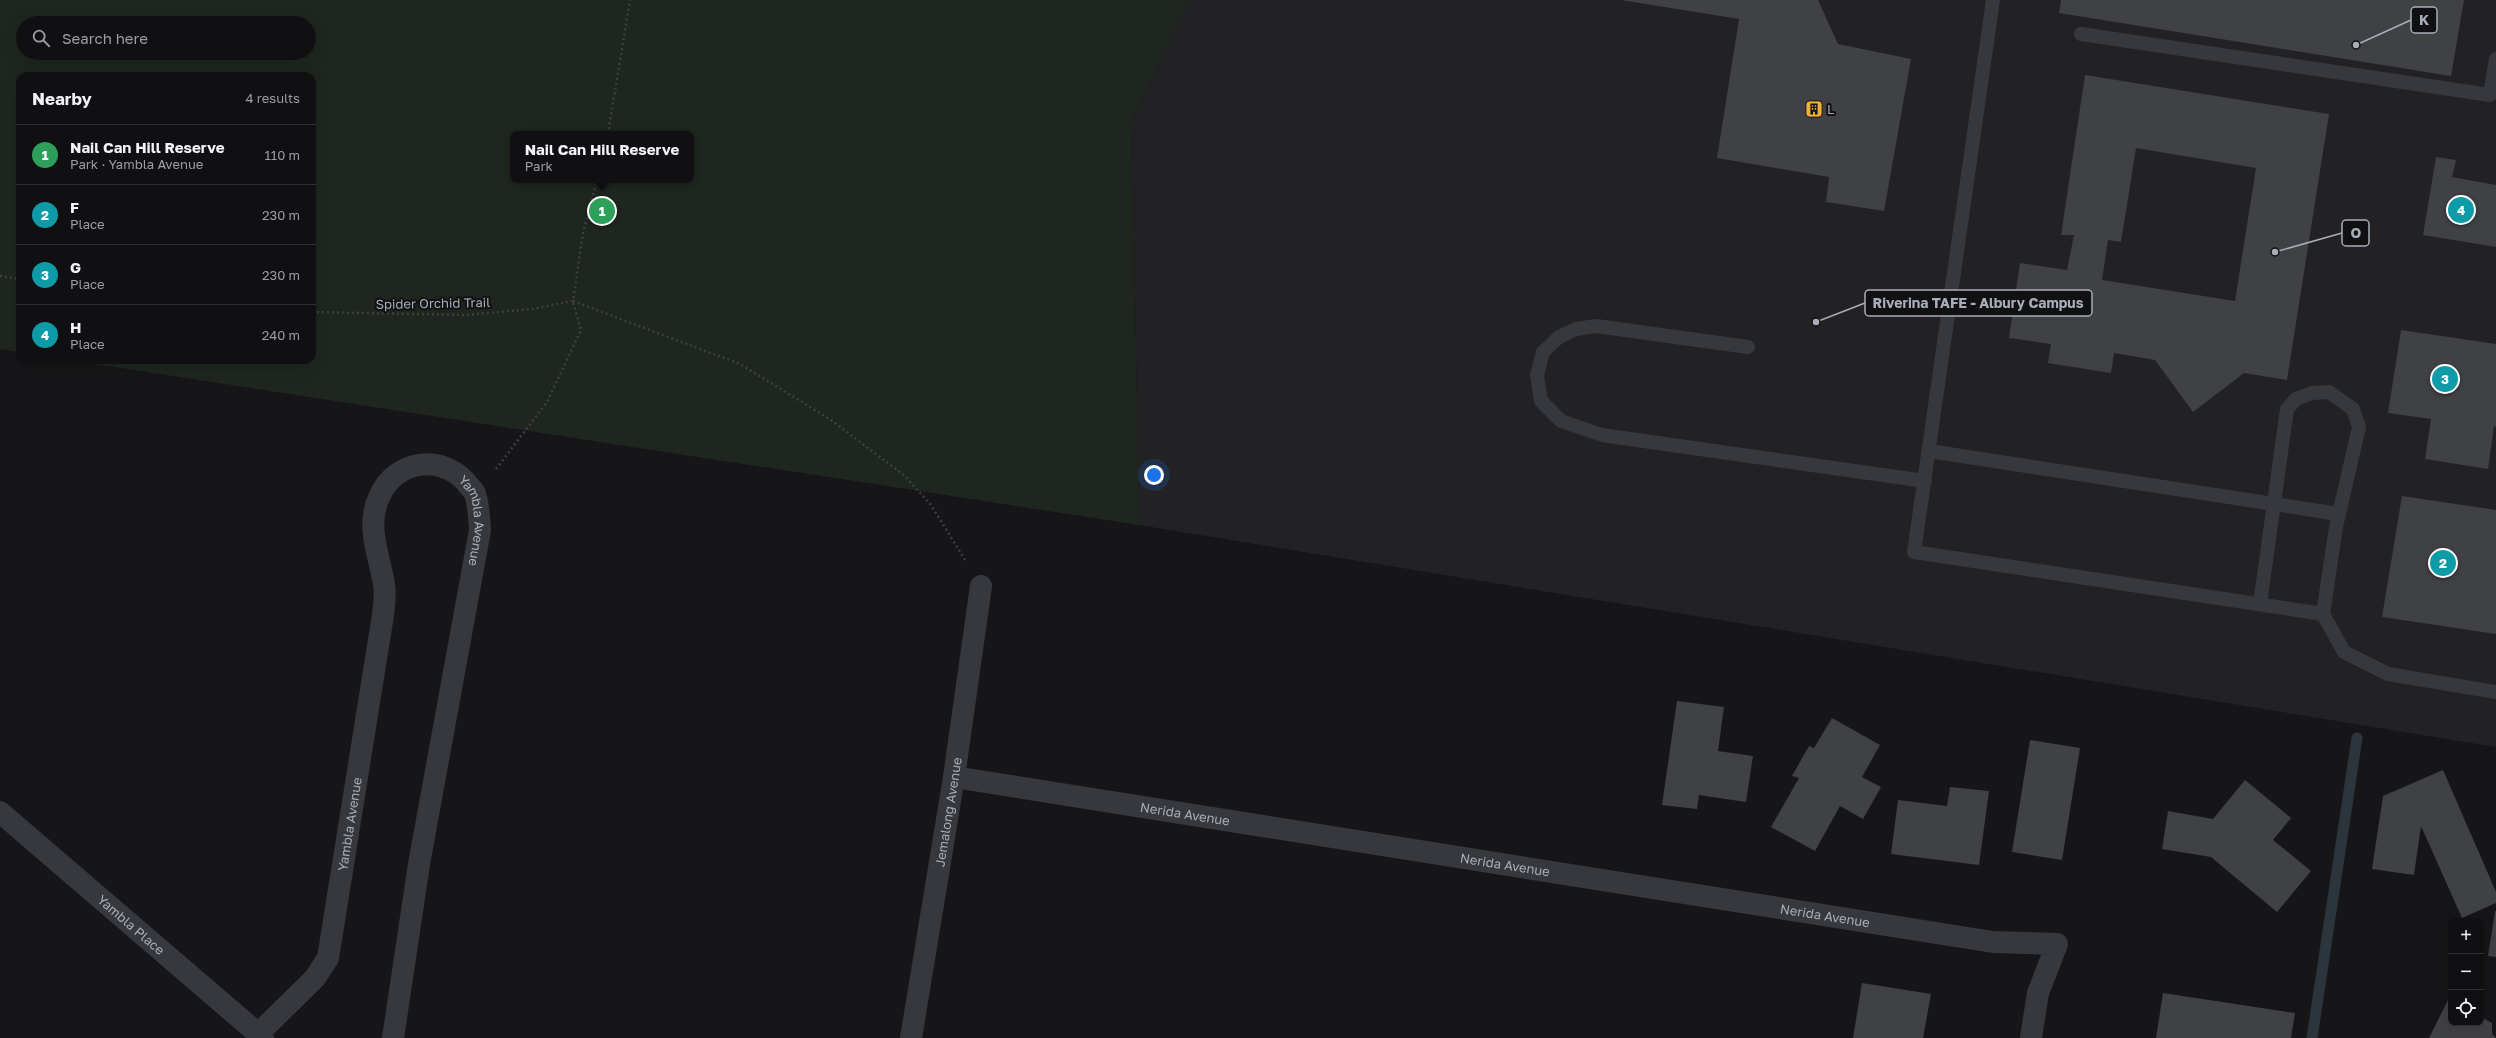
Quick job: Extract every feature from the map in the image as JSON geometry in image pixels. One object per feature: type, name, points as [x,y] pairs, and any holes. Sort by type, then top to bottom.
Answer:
[{"type":"street","name":"Yambla Avenue","points":[[261,1035],[315,978],[328,958],[383,615],[385,586],[374,546],[372,524],[380,495],[390,480],[403,469],[419,464],[433,464],[460,476],[475,493],[480,530],[419,864],[394,1038]]},
{"type":"street","name":"Jemalong Avenue","points":[[911,1038],[954,777],[981,586]]},
{"type":"street","name":"Nerida Avenue","points":[[954,777],[1993,942],[2057,944],[2038,993],[2031,1038]]},
{"type":"street","name":"Yambla Place","points":[[0,812],[261,1035]]},
{"type":"lane","points":[[1993,0],[1914,552],[2323,614]]},
{"type":"lane","points":[[2081,34],[2493,95],[2496,59]]},
{"type":"lane","points":[[1748,347],[1596,326],[1576,329],[1559,337],[1543,352],[1537,375],[1541,401],[1561,421],[1602,435],[1925,481]]},
{"type":"lane","points":[[2260,604],[2287,409],[2296,399],[2312,393],[2329,392],[2341,398],[2354,409],[2359,427],[2339,514],[2323,614],[2344,652],[2388,674],[2496,692]]},
{"type":"lane","points":[[1929,451],[2339,514]]},
{"type":"path","points":[[608,131],[630,0]]},
{"type":"path","points":[[475,493],[490,477],[548,402],[581,330],[573,301],[583,233],[596,183]]},
{"type":"path","points":[[0,276],[16,278]]},
{"type":"path","points":[[573,301],[740,364],[831,420],[905,476],[931,505],[981,586]]},
{"type":"path","name":"Spider Orchid Trail","points":[[316,312],[466,316],[532,309],[573,301]]},
{"type":"shaded area","points":[[0,0],[1189,0],[1132,120],[1139,525],[95,364],[316,364],[316,72],[16,72],[16,351],[0,349]]},
{"type":"shaded area","points":[[1189,0],[2496,0],[2496,747],[1139,525],[1132,120]]},
{"type":"building","name":"L","points":[[1621,0],[1818,0],[1838,44],[1911,59],[1884,211],[1826,202],[1829,177],[1717,158],[1739,19]]},
{"type":"building","points":[[2061,0],[2464,0],[2451,76],[2059,13]]},
{"type":"building","points":[[2085,75],[2329,114],[2287,380],[2244,373],[2193,412],[2155,360],[2114,353],[2111,373],[2048,363],[2051,344],[2009,338],[2020,263],[2067,270],[2074,235],[2061,235]],"holes":[[[2136,148],[2256,168],[2235,301],[2102,280],[2108,240],[2121,242]]]},
{"type":"building","points":[[2436,157],[2456,160],[2452,177],[2496,185],[2496,247],[2423,235]]},
{"type":"building","points":[[2401,330],[2496,344],[2496,427],[2494,426],[2488,469],[2425,459],[2431,419],[2388,413]]},
{"type":"building","points":[[2402,496],[2496,510],[2496,634],[2382,617]]},
{"type":"building","points":[[1677,701],[1724,707],[1718,751],[1753,756],[1746,802],[1699,795],[1697,809],[1662,805]]},
{"type":"building","points":[[1832,718],[1880,745],[1862,777],[1881,787],[1863,819],[1840,806],[1815,851],[1771,827],[1799,778],[1792,776],[1809,746],[1814,748]]},
{"type":"building","points":[[2030,740],[2080,748],[2062,860],[2012,852]]},
{"type":"building","points":[[2443,770],[2496,892],[2496,903],[2462,918],[2421,826],[2414,875],[2372,869],[2383,796]]},
{"type":"building","points":[[2245,780],[2291,818],[2273,840],[2311,871],[2277,912],[2211,857],[2162,849],[2168,811],[2213,819]]},
{"type":"building","points":[[1950,787],[1989,791],[1979,865],[1891,854],[1898,800],[1947,806]]},
{"type":"building","points":[[2496,911],[2496,957],[2488,956]]},
{"type":"building","points":[[1862,983],[1931,994],[1923,1038],[1853,1038]]},
{"type":"building","points":[[2163,993],[2295,1013],[2291,1038],[2156,1038]]},
{"type":"building","points":[[2448,1000],[2448,1026],[2484,1026],[2484,1019],[2492,1023],[2492,1034],[2496,1038],[2429,1038]]},
{"type":"waterway","points":[[2312,1038],[2357,738]]},
{"type":"place","name":"K","points":[[2356,45]]},
{"type":"place","name":"L","points":[[1814,109]]},
{"type":"place","name":"H","points":[[2461,210]]},
{"type":"place","name":"Nail Can Hill Reserve","points":[[602,211]]},
{"type":"place","name":"O","points":[[2275,252]]},
{"type":"place","name":"Riverina TAFE - Albury Campus","points":[[1816,322]]},
{"type":"place","name":"G","points":[[2445,379]]},
{"type":"place","name":"F","points":[[2443,563]]}]
